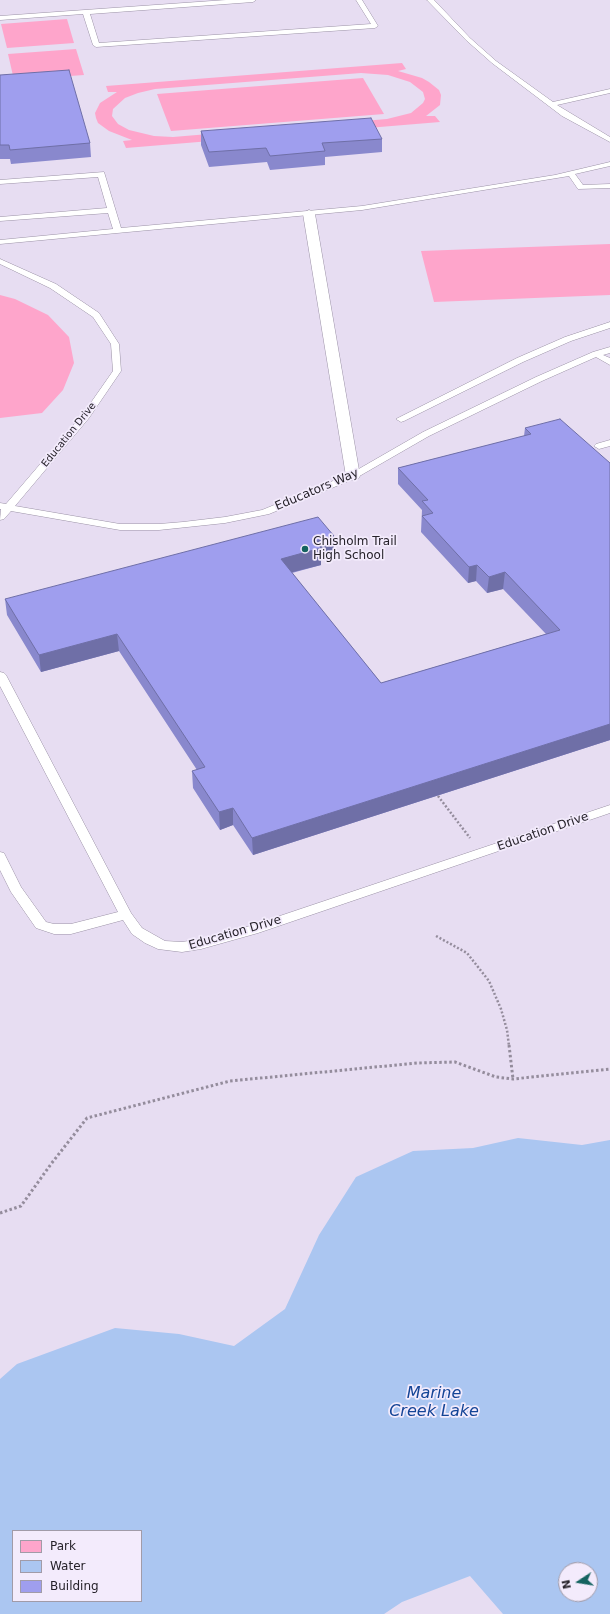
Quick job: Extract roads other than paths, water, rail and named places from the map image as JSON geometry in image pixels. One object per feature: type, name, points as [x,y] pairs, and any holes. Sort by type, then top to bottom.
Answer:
[{"type":"street","points":[[309,214],[353,476]]},
{"type":"lane","points":[[0,18],[253,0]]},
{"type":"lane","points":[[86,12],[96,45],[375,26],[359,0]]},
{"type":"lane","points":[[430,0],[468,39],[494,62],[565,114],[610,140]]},
{"type":"lane","points":[[551,104],[610,92]]},
{"type":"lane","points":[[0,242],[362,208],[488,189],[571,174],[610,164]]},
{"type":"lane","points":[[0,182],[101,174],[118,232]]},
{"type":"lane","points":[[571,174],[580,187],[610,186]]},
{"type":"lane","points":[[0,219],[112,210]]},
{"type":"lane","name":"Education Drive","points":[[0,261],[53,286],[96,315],[115,344],[117,371],[86,416],[4,507],[0,517]]},
{"type":"lane","points":[[401,419],[520,360],[568,339],[610,326]]},
{"type":"lane","name":"Educators Way","points":[[4,507],[120,527],[177,526],[225,520],[265,512],[353,476],[426,434],[596,354],[610,350]]},
{"type":"lane","points":[[596,354],[610,362]]},
{"type":"lane","points":[[599,446],[610,443]]},
{"type":"lane","name":"Education Drive","points":[[0,675],[126,915],[137,931],[150,940],[163,946],[182,947],[201,944],[253,930],[610,809]]},
{"type":"lane","points":[[0,856],[14,889],[41,925],[54,929],[71,930],[126,915]]},
{"type":"water","name":"Marine Creek Lake","points":[[518,1138],[582,1145],[610,1140],[610,1614],[503,1614],[470,1576],[402,1602],[384,1614],[0,1614],[0,1379],[17,1364],[115,1328],[179,1334],[234,1346],[285,1309],[319,1235],[356,1177],[413,1151],[473,1148]]},
{"type":"place","name":"Chisholm Trail High School","points":[[305,549]]}]
